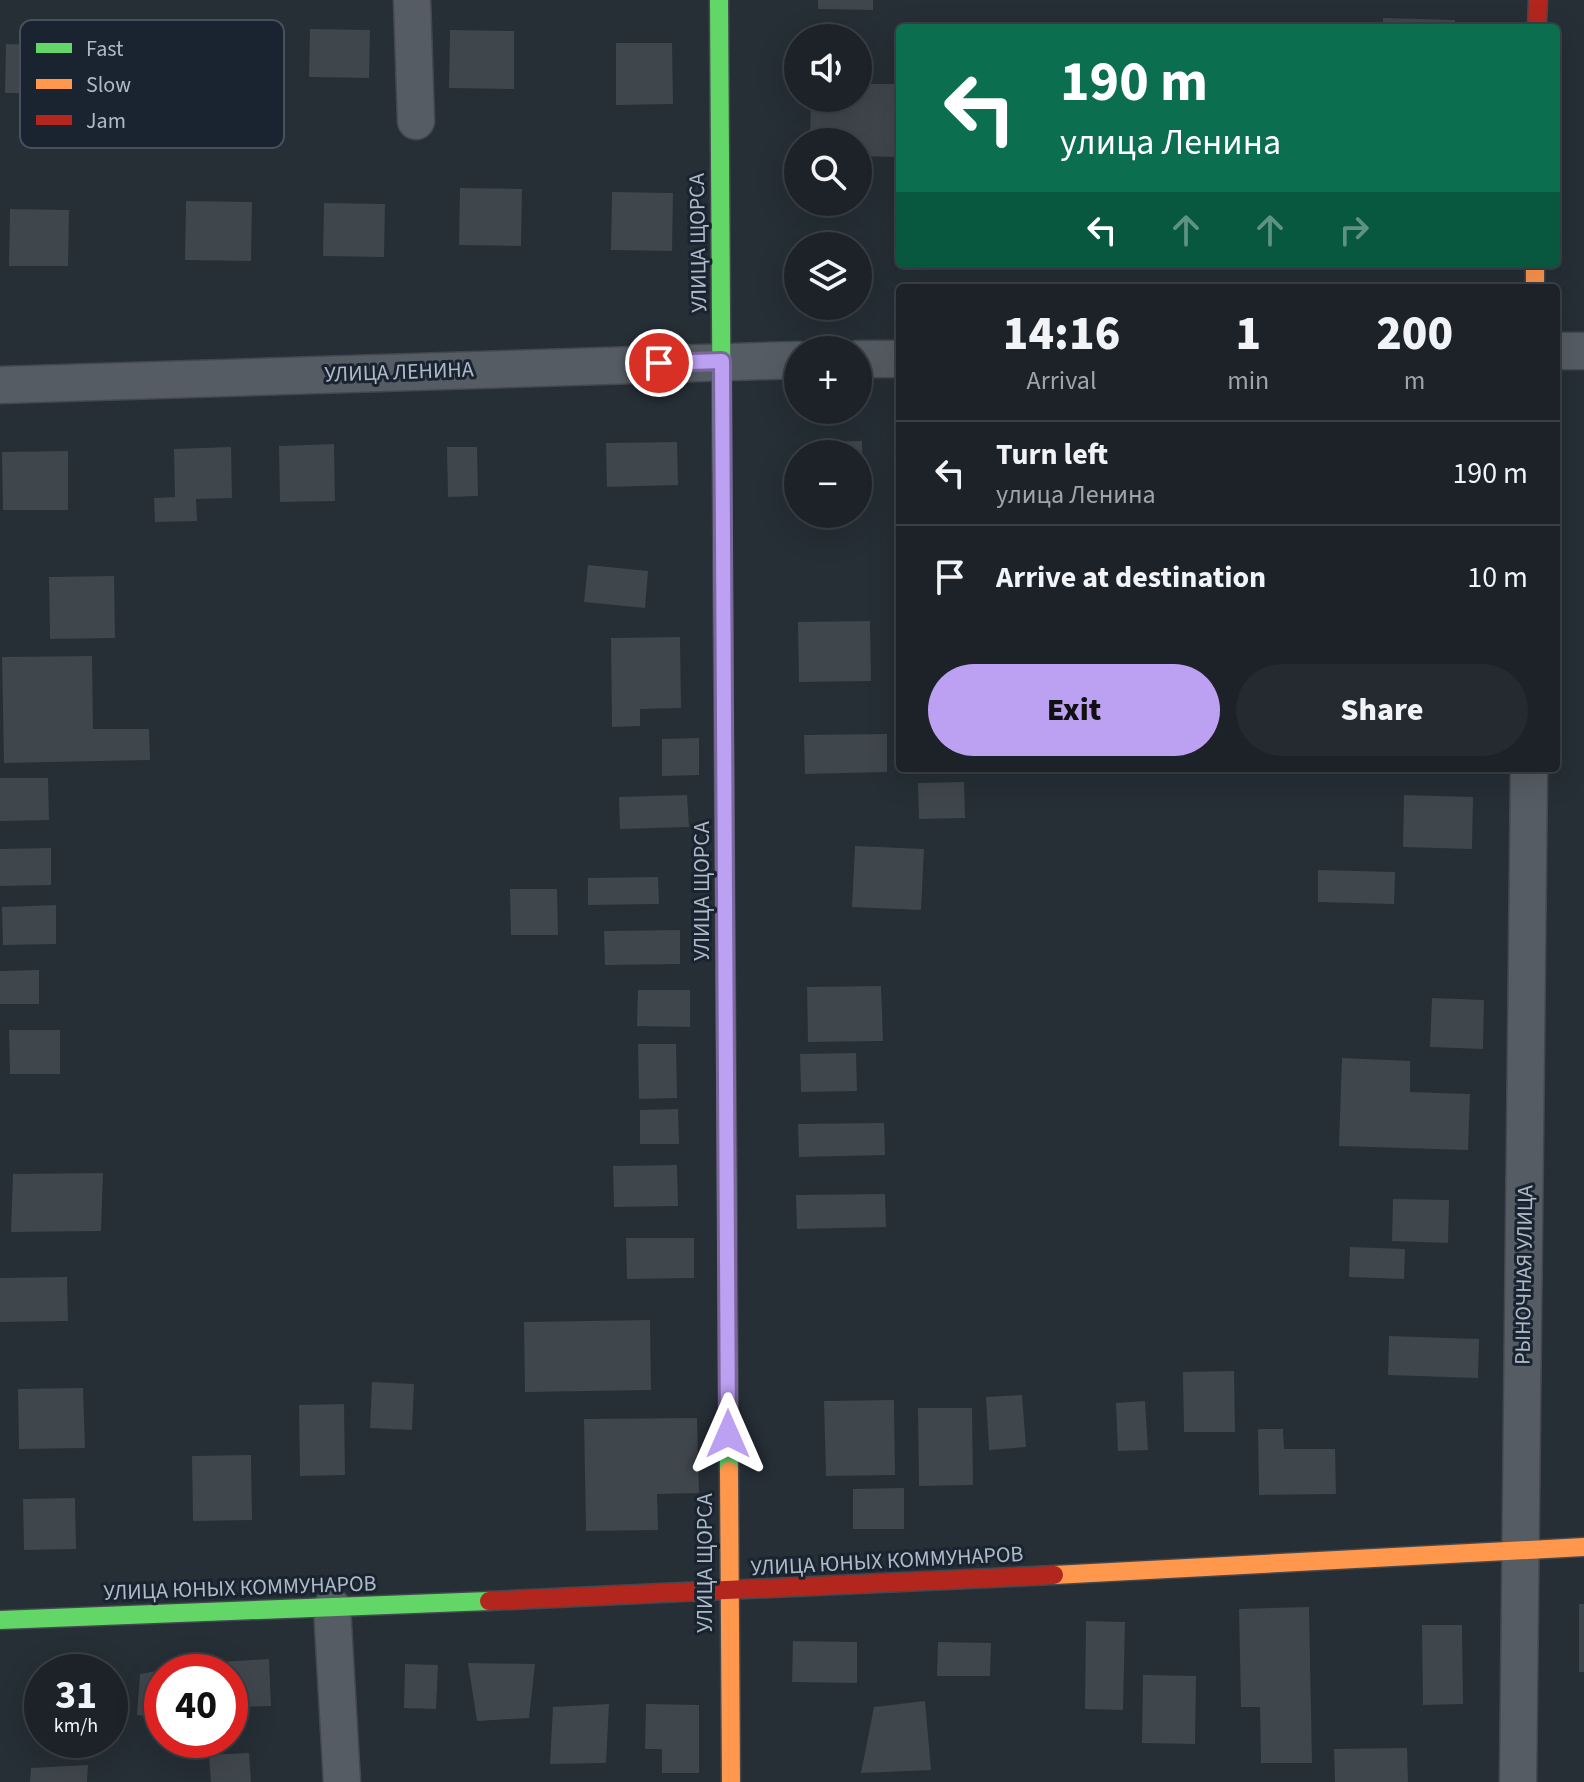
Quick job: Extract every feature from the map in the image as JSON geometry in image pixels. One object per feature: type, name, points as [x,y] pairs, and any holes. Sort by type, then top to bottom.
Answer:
[{"type":"street","points":[[412,0],[416,121]]},
{"type":"street","name":"УЛИЦА ЩОРСА","points":[[719,0],[731,1782]]},
{"type":"street","points":[[1537,24],[1538,0]]},
{"type":"street","points":[[1560,351],[1584,351]]},
{"type":"street","points":[[872,359],[896,359]]},
{"type":"street","name":"УЛИЦА ЛЕНИНА","points":[[0,385],[784,360]]},
{"type":"street","name":"РЫНОЧНАЯ УЛИЦА","points":[[1518,1782],[1529,772]]},
{"type":"street","name":"УЛИЦА ЮНЫХ КОММУНАРОВ","points":[[0,1620],[728,1592],[1584,1547]]},
{"type":"street","points":[[332,1607],[342,1782]]},
{"type":"building","points":[[818,0],[873,0],[873,10],[818,9]]},
{"type":"building","points":[[1383,18],[1455,20],[1455,24],[1383,24]]},
{"type":"building","points":[[310,29],[370,30],[369,78],[309,77]]},
{"type":"building","points":[[450,30],[514,31],[514,89],[449,88]]},
{"type":"building","points":[[616,43],[672,43],[673,104],[616,105]]},
{"type":"building","points":[[6,44],[20,44],[20,93],[5,93]]},
{"type":"building","points":[[872,84],[896,84],[896,157],[872,156],[872,128],[810,128],[811,112],[872,112]]},
{"type":"building","points":[[460,188],[522,189],[521,246],[459,245]]},
{"type":"building","points":[[612,192],[673,193],[672,251],[611,250]]},
{"type":"building","points":[[186,201],[252,202],[251,261],[185,260]]},
{"type":"building","points":[[324,203],[385,204],[384,257],[323,256]]},
{"type":"building","points":[[10,209],[69,210],[68,266],[9,266]]},
{"type":"building","points":[[677,442],[678,485],[607,487],[606,443]]},
{"type":"building","points":[[334,444],[335,501],[280,502],[279,446]]},
{"type":"building","points":[[231,447],[232,498],[196,499],[197,521],[155,522],[154,498],[175,497],[174,449]]},
{"type":"building","points":[[447,447],[477,447],[478,496],[448,497]]},
{"type":"building","points":[[68,451],[68,510],[3,510],[2,452]]},
{"type":"building","points":[[588,565],[648,571],[645,608],[584,602]]},
{"type":"building","points":[[114,576],[115,638],[50,639],[49,577]]},
{"type":"building","points":[[870,621],[871,681],[799,682],[798,622]]},
{"type":"building","points":[[680,637],[681,708],[640,709],[640,726],[612,727],[611,638]]},
{"type":"building","points":[[92,656],[93,729],[149,729],[150,760],[4,763],[2,657]]},
{"type":"building","points":[[887,734],[887,772],[805,774],[804,735]]},
{"type":"building","points":[[699,738],[699,775],[662,776],[662,739]]},
{"type":"building","points":[[0,778],[48,778],[49,820],[0,821]]},
{"type":"building","points":[[964,782],[965,818],[919,819],[918,783]]},
{"type":"building","points":[[687,795],[689,827],[620,829],[619,797]]},
{"type":"building","points":[[1404,795],[1473,797],[1472,849],[1403,847]]},
{"type":"building","points":[[855,846],[924,849],[921,910],[852,907]]},
{"type":"building","points":[[51,848],[51,885],[0,886],[0,849]]},
{"type":"building","points":[[1318,870],[1395,872],[1394,904],[1318,902]]},
{"type":"building","points":[[658,877],[659,904],[588,905],[588,878]]},
{"type":"building","points":[[510,889],[557,889],[558,935],[511,935]]},
{"type":"building","points":[[56,905],[56,944],[3,945],[2,907]]},
{"type":"building","points":[[680,930],[680,964],[605,965],[604,931]]},
{"type":"building","points":[[39,970],[39,1004],[0,1004],[0,971]]},
{"type":"building","points":[[881,986],[883,1041],[808,1042],[807,987]]},
{"type":"building","points":[[638,990],[690,990],[690,1027],[637,1026]]},
{"type":"building","points":[[1432,998],[1484,1000],[1483,1049],[1430,1047]]},
{"type":"building","points":[[9,1030],[60,1030],[60,1074],[10,1074]]},
{"type":"building","points":[[638,1044],[676,1044],[677,1098],[639,1099]]},
{"type":"building","points":[[856,1053],[857,1091],[801,1092],[800,1054]]},
{"type":"building","points":[[1342,1058],[1410,1061],[1410,1092],[1470,1094],[1468,1150],[1339,1146]]},
{"type":"building","points":[[678,1109],[679,1144],[640,1144],[640,1110]]},
{"type":"building","points":[[884,1123],[885,1155],[799,1157],[798,1124]]},
{"type":"building","points":[[677,1165],[678,1206],[614,1207],[613,1166]]},
{"type":"building","points":[[103,1173],[101,1231],[11,1232],[13,1174]]},
{"type":"building","points":[[885,1194],[886,1227],[797,1229],[796,1195]]},
{"type":"building","points":[[1393,1199],[1449,1200],[1448,1243],[1392,1241]]},
{"type":"building","points":[[626,1238],[694,1238],[694,1278],[627,1279]]},
{"type":"building","points":[[1350,1247],[1405,1249],[1404,1279],[1349,1277]]},
{"type":"building","points":[[67,1277],[68,1321],[0,1322],[0,1278]]},
{"type":"building","points":[[650,1320],[651,1390],[525,1392],[524,1322]]},
{"type":"building","points":[[1389,1336],[1479,1339],[1478,1378],[1388,1375]]},
{"type":"building","points":[[1234,1371],[1235,1432],[1184,1432],[1183,1372]]},
{"type":"building","points":[[372,1382],[414,1384],[412,1430],[370,1428]]},
{"type":"building","points":[[83,1388],[85,1448],[19,1449],[18,1389]]},
{"type":"building","points":[[1022,1395],[1026,1447],[989,1450],[986,1397]]},
{"type":"building","points":[[894,1400],[895,1475],[826,1476],[824,1401]]},
{"type":"building","points":[[1145,1401],[1148,1450],[1118,1451],[1116,1403]]},
{"type":"building","points":[[344,1404],[345,1475],[300,1476],[299,1405]]},
{"type":"building","points":[[918,1408],[972,1408],[973,1485],[919,1486]]},
{"type":"building","points":[[697,1418],[699,1493],[657,1494],[658,1530],[586,1531],[584,1419]]},
{"type":"building","points":[[1258,1429],[1283,1429],[1284,1449],[1335,1449],[1336,1494],[1259,1495]]},
{"type":"building","points":[[251,1455],[252,1520],[193,1521],[192,1456]]},
{"type":"building","points":[[904,1488],[904,1529],[853,1529],[853,1489]]},
{"type":"building","points":[[75,1498],[76,1549],[24,1550],[23,1499]]},
{"type":"building","points":[[1579,1604],[1584,1604],[1584,1672],[1579,1672]]},
{"type":"building","points":[[1309,1607],[1312,1763],[1261,1763],[1260,1707],[1241,1707],[1239,1609]]},
{"type":"building","points":[[1086,1621],[1125,1622],[1123,1710],[1085,1709]]},
{"type":"building","points":[[1422,1625],[1462,1625],[1463,1704],[1423,1705]]},
{"type":"building","points":[[793,1641],[857,1642],[857,1683],[792,1682]]},
{"type":"building","points":[[938,1642],[991,1643],[990,1676],[937,1676]]},
{"type":"building","points":[[269,1659],[271,1706],[248,1707],[248,1660]]},
{"type":"building","points":[[468,1663],[535,1664],[529,1718],[477,1721]]},
{"type":"building","points":[[405,1664],[438,1665],[436,1709],[404,1708]]},
{"type":"building","points":[[144,1673],[144,1716],[137,1715],[140,1674]]},
{"type":"building","points":[[1143,1675],[1196,1676],[1195,1744],[1142,1743]]},
{"type":"building","points":[[925,1701],[931,1770],[861,1773],[874,1707]]},
{"type":"building","points":[[609,1704],[606,1763],[550,1764],[553,1707]]},
{"type":"building","points":[[646,1704],[699,1705],[699,1773],[662,1773],[662,1749],[645,1749]]},
{"type":"building","points":[[1407,1748],[1408,1782],[1335,1782],[1334,1749]]},
{"type":"building","points":[[248,1753],[251,1782],[211,1782],[209,1758],[248,1758]]},
{"type":"building","points":[[88,1765],[87,1782],[30,1782],[31,1768]]},
{"type":"traffic: fast","points":[[719,0],[723,634]]},
{"type":"traffic: fast","points":[[727,1151],[729,1471]]},
{"type":"traffic: fast","points":[[0,1620],[489,1601]]},
{"type":"traffic: slow","points":[[1535,268],[1535,284]]},
{"type":"traffic: slow","points":[[729,1471],[731,1782]]},
{"type":"traffic: slow","points":[[1054,1575],[1584,1547]]},
{"type":"traffic: jam","points":[[1537,24],[1538,0]]},
{"type":"traffic: jam","points":[[723,634],[727,1151]]},
{"type":"traffic: jam","points":[[489,1601],[1054,1575]]},
{"type":"route","points":[[659,363],[722,361],[728,1434]]}]
